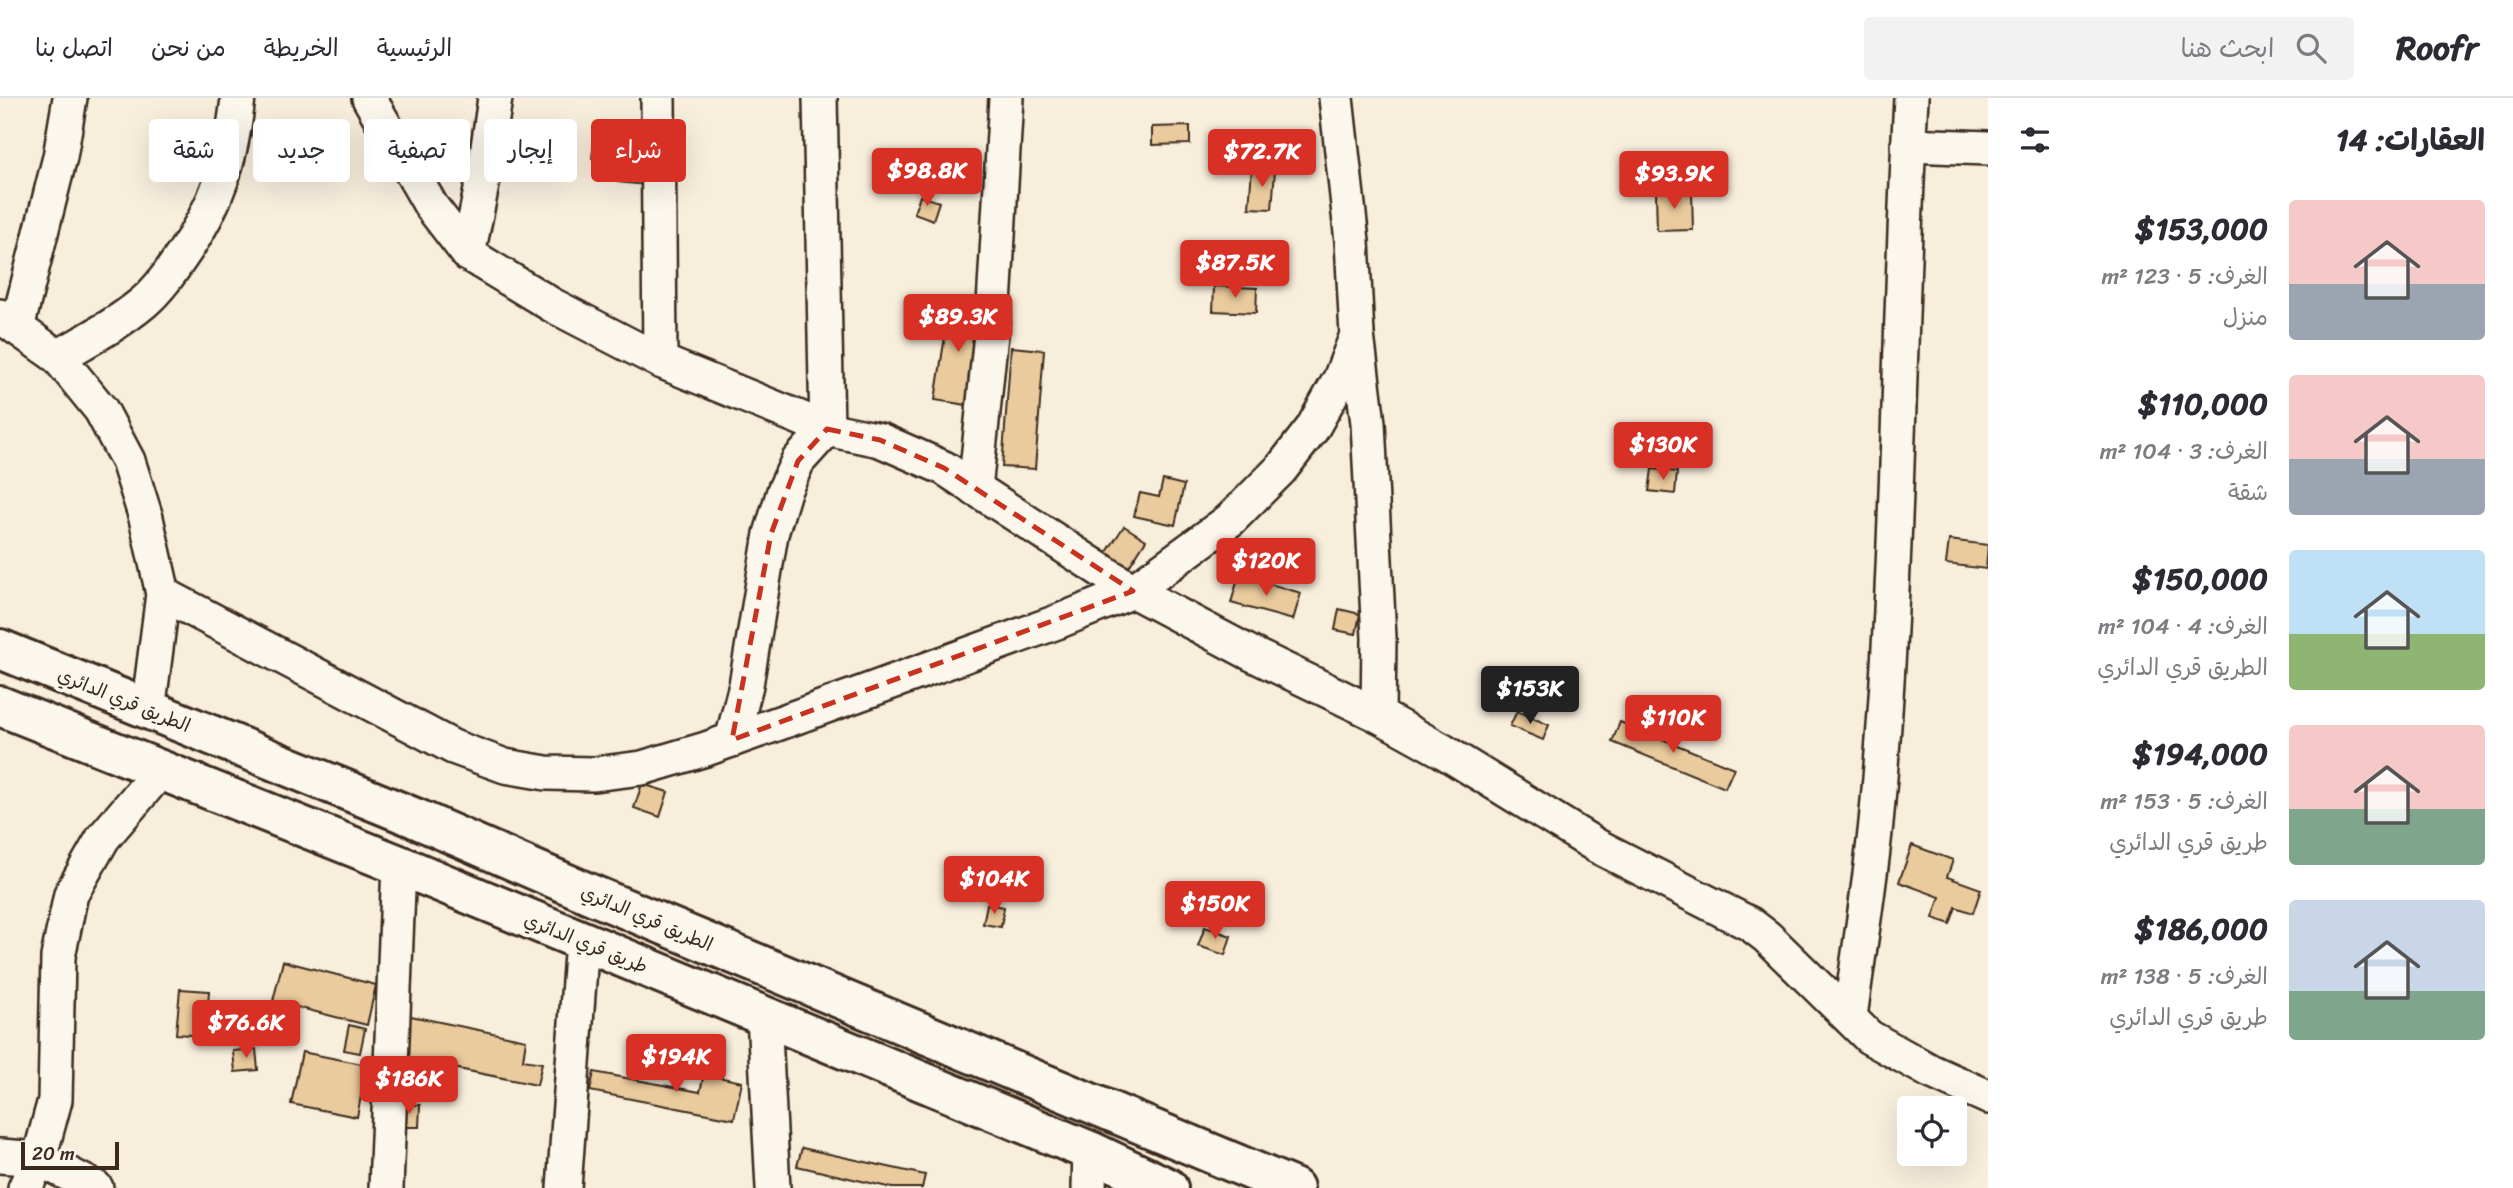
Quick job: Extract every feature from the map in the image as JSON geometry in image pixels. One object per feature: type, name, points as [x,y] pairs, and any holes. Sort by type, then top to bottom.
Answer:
[{"type":"highway","name":"الطريق قري الدائري","points":[[0,649],[415,818],[594,896],[1294,1188]]},
{"type":"highway","name":"طريق قري الدائري","points":[[0,706],[764,1016],[1089,1170],[1168,1188]]},
{"type":"street","points":[[70,98],[60,157],[8,322],[58,357],[101,410],[128,461],[146,518],[163,594],[148,711]]},
{"type":"street","points":[[58,357],[103,331],[143,302],[165,281],[215,201],[227,165],[238,98]]},
{"type":"street","points":[[369,98],[431,206],[468,254],[552,305],[660,360],[827,429],[880,440],[944,468],[1133,591],[1252,654],[1378,715],[1443,751],[1597,846],[1750,924],[1869,1037],[1930,1071],[1988,1097]]},
{"type":"street","points":[[468,254],[484,175],[495,98]]},
{"type":"street","points":[[659,98],[660,360]]},
{"type":"street","points":[[732,740],[748,671],[771,534],[784,491],[798,461],[827,429],[820,98]]},
{"type":"street","points":[[975,489],[995,292],[1006,98]]},
{"type":"street","points":[[1336,98],[1352,242],[1357,335],[1368,423],[1379,638],[1378,715]]},
{"type":"street","points":[[1850,1017],[1877,813],[1892,598],[1911,98]]},
{"type":"street","points":[[1908,145],[1988,148]]},
{"type":"street","points":[[163,594],[453,747],[505,766],[546,773],[594,774],[642,768],[732,740],[1057,622],[1133,591],[1230,520],[1281,469],[1312,429],[1340,379],[1357,335]]},
{"type":"street","points":[[25,1188],[39,1158],[55,1100],[58,957],[71,894],[103,838],[160,771]]},
{"type":"street","points":[[386,1188],[399,866]]},
{"type":"street","points":[[564,1188],[582,940]]},
{"type":"street","points":[[764,1016],[773,1188]]},
{"type":"street","points":[[0,1156],[39,1158],[96,1188]]},
{"type":"highlighted area","points":[[827,429],[880,440],[944,468],[1133,591],[732,740],[771,534],[798,461]]},
{"type":"building","points":[[1190,126],[1190,144],[1152,145],[1152,127]]},
{"type":"building","points":[[1252,168],[1275,170],[1272,209],[1249,208]]},
{"type":"building","points":[[618,182],[645,182],[645,185]]},
{"type":"building","points":[[1656,192],[1692,192],[1693,230],[1657,231]]},
{"type":"building","points":[[920,196],[939,202],[933,220],[914,213]]},
{"type":"building","points":[[1214,286],[1257,288],[1256,313],[1213,311]]},
{"type":"building","points":[[950,304],[982,309],[967,405],[935,400]]},
{"type":"building","points":[[1011,347],[1044,350],[1035,469],[1002,467]]},
{"type":"building","points":[[1652,469],[1677,472],[1675,494],[1649,491]]},
{"type":"building","points":[[1163,480],[1184,485],[1175,525],[1134,516],[1140,493],[1159,497]]},
{"type":"building","points":[[1124,526],[1146,540],[1123,576],[1101,561]]},
{"type":"building","points":[[1949,540],[1988,545],[1986,569],[1946,564]]},
{"type":"building","points":[[1239,575],[1301,593],[1293,620],[1231,603]]},
{"type":"building","points":[[1339,609],[1360,614],[1356,634],[1335,630]]},
{"type":"building","points":[[1517,711],[1549,725],[1543,740],[1510,726]]},
{"type":"building","points":[[1620,722],[1734,768],[1725,788],[1612,742]]},
{"type":"building","points":[[642,784],[668,792],[660,817],[634,808]]},
{"type":"building","points":[[1912,845],[1953,860],[1947,877],[1981,889],[1973,913],[1956,907],[1950,924],[1933,918],[1940,897],[1899,882]]},
{"type":"building","points":[[987,904],[1004,907],[1001,927],[983,924]]},
{"type":"building","points":[[1205,927],[1231,936],[1225,955],[1198,946]]},
{"type":"building","points":[[283,961],[376,985],[367,1025],[273,1001]]},
{"type":"building","points":[[180,989],[209,991],[206,1036],[176,1034]]},
{"type":"building","points":[[406,1015],[526,1040],[523,1060],[542,1063],[537,1085],[419,1061],[415,1081],[394,1076]]},
{"type":"building","points":[[349,1025],[365,1029],[360,1053],[344,1050]]},
{"type":"building","points":[[256,1049],[258,1070],[235,1072],[233,1051]]},
{"type":"building","points":[[302,1052],[367,1065],[357,1117],[291,1104]]},
{"type":"building","points":[[594,1072],[700,1092],[704,1074],[742,1082],[734,1119],[590,1091]]},
{"type":"building","points":[[399,1105],[420,1105],[419,1127],[398,1127]]},
{"type":"building","points":[[802,1148],[925,1175],[922,1188],[892,1188],[797,1166]]}]
